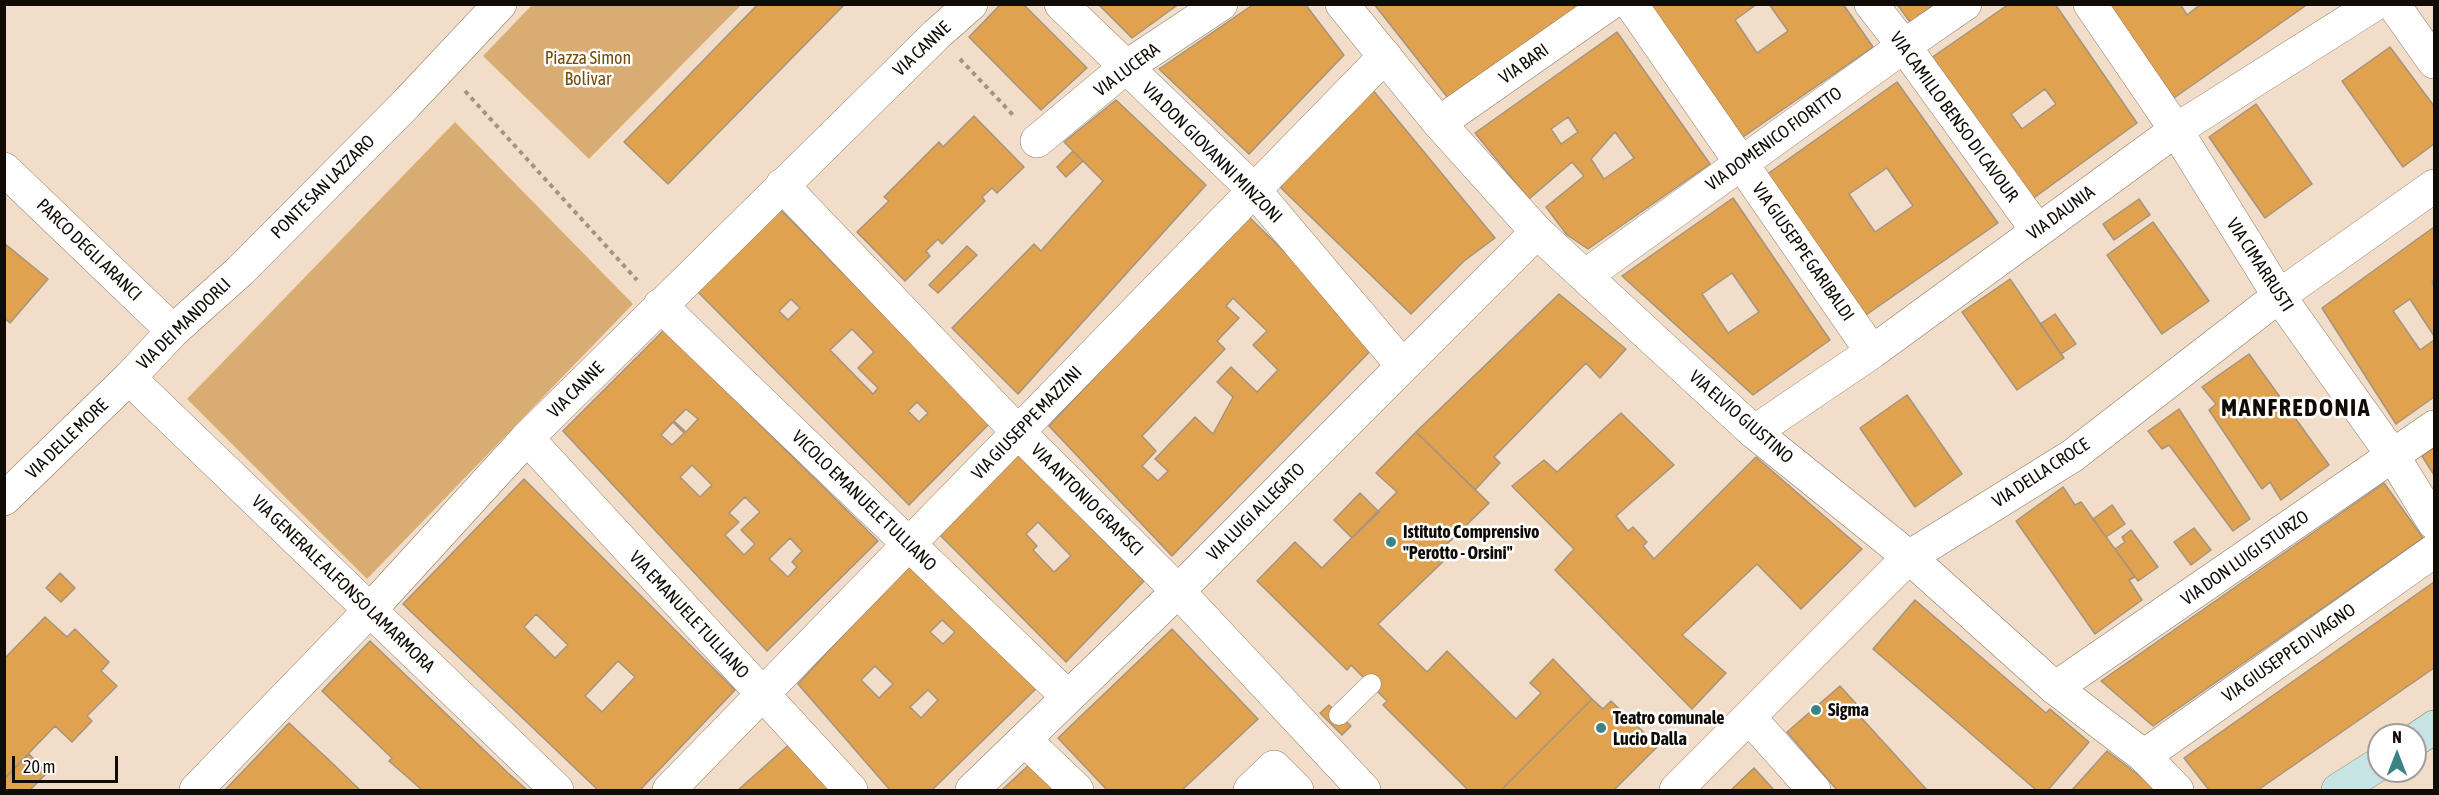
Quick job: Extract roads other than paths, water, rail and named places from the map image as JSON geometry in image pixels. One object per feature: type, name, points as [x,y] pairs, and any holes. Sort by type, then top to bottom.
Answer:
[{"type":"main road","points":[[2338,790],[2367,772]]},
{"type":"street","name":"PONTE SAN LAZZARO","points":[[240,271],[406,104],[501,4]]},
{"type":"street","name":"VIA CANNE","points":[[196,790],[370,610],[527,438],[782,185],[937,34],[971,4]]},
{"type":"street","name":"VIA DON GIOVANNI MINZONI","points":[[1060,4],[1254,190],[1402,365]]},
{"type":"street","name":"VIA LUCERA","points":[[1037,141],[1126,68],[1221,4]]},
{"type":"street","name":"VIA ELVIO GIUSTINO","points":[[1342,4],[1439,123],[1537,232],[1754,432],[1909,557],[2055,688],[2145,756],[2177,790]]},
{"type":"street","name":"VIA BARI","points":[[1439,123],[1609,4]]},
{"type":"street","name":"VIA GIUSEPPE GARIBALDI","points":[[1631,4],[1872,352]]},
{"type":"street","name":"VIA CAMILLO BENSO DI CAVOUR","points":[[1871,4],[2037,230]]},
{"type":"street","name":"VIA DOMENICO FIORITTO","points":[[1585,276],[1965,4]]},
{"type":"street","name":"VIA CIMARRUSTI","points":[[2090,4],[2176,130],[2279,296],[2393,456],[2434,522]]},
{"type":"street","name":"VIA DAUNIA","points":[[1754,432],[1872,352],[2176,130],[2375,4]]},
{"type":"street","points":[[2393,4],[2434,62]]},
{"type":"street","name":"VIA GIUSEPPE MAZZINI","points":[[669,790],[1385,56]]},
{"type":"street","name":"PARCO DEGLI ARANCI","points":[[4,168],[173,331]]},
{"type":"street","name":"VIA ANTONIO GRAMSCI","points":[[782,185],[1018,432],[1178,591],[1328,725],[1364,790]]},
{"type":"street","name":"VIA DELLA CROCE","points":[[1676,790],[1909,557],[2072,456],[2279,296],[2434,186]]},
{"type":"street","name":"VIA LUIGI ALLEGATO","points":[[972,790],[1178,591],[1537,232]]},
{"type":"street","name":"VIA DEI MANDORLI","points":[[129,378],[173,331],[240,271]]},
{"type":"street","name":"VICOLO EMANUELE TULLIANO","points":[[660,305],[1068,697]]},
{"type":"street","name":"VIA DELLE MORE","points":[[4,499],[129,378]]},
{"type":"street","name":"VIA GENERALE ALFONSO LAMARMORA","points":[[129,378],[556,790]]},
{"type":"street","name":"VIA DON LUIGI STURZO","points":[[2055,688],[2434,427]]},
{"type":"street","name":"VIA EMANUELE TULLIANO","points":[[527,438],[851,790]]},
{"type":"street","name":"VIA GIUSEPPE DI VAGNO","points":[[2145,756],[2434,551]]},
{"type":"street","points":[[1749,717],[1814,790]]},
{"type":"street","points":[[1025,740],[1077,790]]},
{"type":"street","points":[[1250,790],[1274,767],[1297,790]]},
{"type":"lane","points":[[1328,725],[1371,684]]},
{"type":"place","name":"Istituto Comprensivo \"Perotto - Orsini\"","points":[[1391,542]]},
{"type":"place","name":"Sigma","points":[[1816,710]]},
{"type":"place","name":"Teatro comunale Lucio Dalla","points":[[1601,728]]},
{"type":"district","name":"MANFREDONIA","points":[[2296,408]]},
{"type":"park label","name":"Piazza Simon Bolivar","points":[[588,68]]}]
